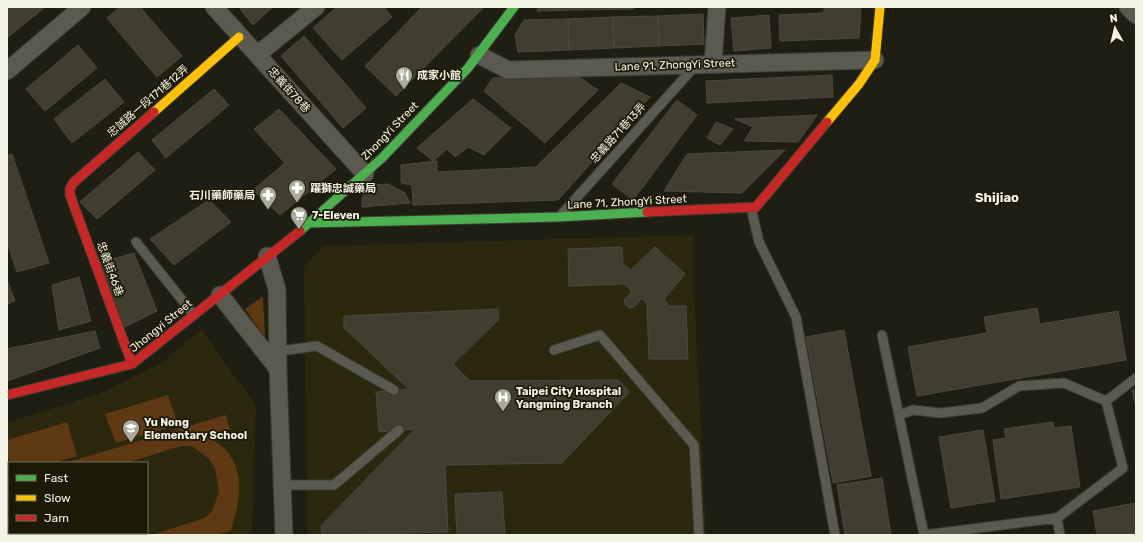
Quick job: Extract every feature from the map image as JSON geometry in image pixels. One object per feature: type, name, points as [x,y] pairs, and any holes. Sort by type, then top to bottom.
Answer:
[{"type":"street","points":[[7,72],[82,7]]},
{"type":"street","name":"忠義街78巷","points":[[214,7],[365,174]]},
{"type":"street","points":[[257,55],[316,7]]},
{"type":"street","name":"ZhongYi Street","points":[[267,256],[310,223],[387,153],[478,55],[514,7]]},
{"type":"street","points":[[705,65],[717,7]]},
{"type":"street","points":[[751,208],[756,207],[761,202],[859,84],[876,60],[880,7]]},
{"type":"street","points":[[1128,7],[1136,15]]},
{"type":"street","name":"忠誠路一段171巷12弄","points":[[73,183],[240,37]]},
{"type":"street","name":"Lane 91, ZhongYi Street","points":[[478,55],[508,70],[876,60]]},
{"type":"street","name":"忠義街46巷","points":[[73,183],[70,189],[70,195],[132,364]]},
{"type":"street","name":"Lane 71, ZhongYi Street","points":[[310,223],[558,217],[751,208]]},
{"type":"street","points":[[267,256],[277,289],[279,351],[278,368],[284,535]]},
{"type":"street","name":"Jhongyi Street","points":[[7,395],[132,364],[267,256]]},
{"type":"street","points":[[220,295],[278,368]]},
{"type":"lane","name":"忠義路71巷13弄","points":[[558,217],[705,65]]},
{"type":"lane","points":[[751,208],[759,242],[796,317],[835,535]]},
{"type":"lane","points":[[136,242],[194,315]]},
{"type":"lane","points":[[554,350],[600,335],[694,445],[699,535]]},
{"type":"lane","points":[[882,335],[924,535],[1057,518],[1123,468],[1106,401]]},
{"type":"lane","points":[[279,351],[316,346],[394,390]]},
{"type":"lane","points":[[1106,401],[1136,378]]},
{"type":"lane","points":[[899,415],[914,410],[941,413],[982,408],[1019,386],[1064,383],[1106,401]]},
{"type":"lane","points":[[282,484],[334,485],[399,430]]},
{"type":"lane","points":[[1057,518],[1060,535]]},
{"type":"shaded area","name":"Taipei City Hospital Yangming Branch","points":[[694,235],[694,288],[706,535],[307,535],[304,267],[323,246]]},
{"type":"shaded area","points":[[263,296],[265,337],[245,309]]},
{"type":"shaded area","name":"Yu Nong Elementary School","points":[[201,329],[256,406],[252,535],[7,535],[7,423],[101,393],[163,362]]},
{"type":"shaded area","points":[[168,395],[178,425],[116,443],[105,414]]},
{"type":"shaded area","points":[[226,415],[230,429],[208,436],[225,449],[232,458],[239,478],[237,510],[231,531],[216,535],[152,535],[205,518],[212,511],[219,492],[215,468],[209,459],[192,446],[181,446],[129,462],[68,462]]},
{"type":"shaded area","points":[[67,422],[77,456],[56,462],[10,462],[7,454],[7,440]]},
{"type":"shaded area","points":[[7,480],[8,480],[9,535],[7,535]]},
{"type":"building","points":[[7,7],[45,7],[7,38]]},
{"type":"building","points":[[120,7],[140,7],[182,56],[157,77],[107,18]]},
{"type":"building","points":[[243,7],[273,7],[253,25],[240,9]]},
{"type":"building","points":[[337,7],[384,7],[392,17],[342,60],[313,28]]},
{"type":"building","points":[[422,7],[484,7],[396,96],[365,66]]},
{"type":"building","points":[[539,7],[573,7],[573,10],[537,11]]},
{"type":"building","points":[[573,7],[634,7],[634,9],[573,10]]},
{"type":"building","points":[[824,7],[861,7],[859,38],[780,41],[779,15],[824,13]]},
{"type":"building","points":[[703,14],[704,44],[659,46],[658,16]]},
{"type":"building","points":[[769,15],[771,48],[734,51],[731,18]]},
{"type":"building","points":[[658,16],[659,46],[614,48],[613,17]]},
{"type":"building","points":[[613,17],[614,48],[569,50],[568,19]]},
{"type":"building","points":[[568,19],[569,50],[518,52],[515,35],[524,20]]},
{"type":"building","points":[[304,36],[366,108],[343,128],[281,56]]},
{"type":"building","points":[[78,45],[97,68],[45,111],[26,89]]},
{"type":"building","points":[[832,75],[833,97],[707,103],[706,81]]},
{"type":"building","points":[[579,77],[598,90],[545,143],[484,91],[493,78]]},
{"type":"building","points":[[105,79],[124,102],[72,143],[54,119]]},
{"type":"building","points":[[621,83],[650,97],[558,200],[413,205],[412,185],[401,183],[401,165],[437,161],[437,172],[536,167]]},
{"type":"building","points":[[214,89],[229,105],[166,158],[152,140]]},
{"type":"building","points":[[473,99],[511,128],[484,155],[468,147],[455,157],[447,149],[433,161],[417,148]]},
{"type":"building","points":[[677,100],[697,115],[633,200],[612,184]]},
{"type":"building","points":[[279,109],[336,169],[280,215],[253,190],[285,163],[254,129]]},
{"type":"building","points":[[817,115],[798,142],[744,141],[753,127],[735,119]]},
{"type":"building","points":[[716,122],[733,129],[720,145],[707,138]]},
{"type":"building","points":[[785,150],[742,193],[664,191],[687,154]]},
{"type":"building","points":[[138,152],[155,170],[97,219],[80,202]]},
{"type":"building","points":[[12,154],[49,263],[17,272],[7,242],[7,156]]},
{"type":"building","points":[[388,184],[405,193],[410,203],[362,207],[362,198],[372,185]]},
{"type":"building","points":[[209,200],[231,222],[174,265],[150,239]]},
{"type":"building","points":[[622,247],[623,264],[631,270],[655,247],[685,274],[664,299],[669,306],[686,306],[688,359],[649,359],[647,304],[642,298],[634,307],[629,308],[625,304],[624,300],[632,291],[624,284],[569,286],[568,249]]},
{"type":"building","points":[[134,253],[157,311],[121,329],[99,263]]},
{"type":"building","points":[[79,277],[91,321],[59,330],[52,285]]},
{"type":"building","points":[[7,280],[15,301],[7,304]]},
{"type":"building","points":[[1037,308],[1040,324],[1118,311],[1126,360],[917,396],[908,347],[987,333],[984,317]]},
{"type":"building","points":[[498,309],[499,319],[453,364],[470,381],[618,380],[629,392],[562,463],[445,465],[448,532],[322,535],[321,526],[415,429],[379,432],[376,392],[409,389],[344,328],[344,316]]},
{"type":"building","points":[[844,330],[871,476],[833,483],[806,337]]},
{"type":"building","points":[[95,331],[100,348],[7,381],[7,349]]},
{"type":"building","points":[[1136,389],[1136,408],[1132,390]]},
{"type":"building","points":[[1053,422],[1054,428],[1071,426],[1080,487],[1001,499],[993,440],[1006,438],[1004,429]]},
{"type":"building","points":[[983,430],[995,501],[951,508],[939,437]]},
{"type":"building","points":[[882,478],[891,535],[845,535],[837,485]]},
{"type":"building","points":[[502,492],[505,535],[457,535],[455,494]]},
{"type":"building","points":[[1136,503],[1136,535],[1097,535],[1093,511]]},
{"type":"traffic: fast","points":[[300,231],[382,158],[468,68],[514,7]]},
{"type":"traffic: fast","points":[[310,223],[558,217],[647,212]]},
{"type":"traffic: slow","points":[[827,122],[859,84],[875,60],[880,7]]},
{"type":"traffic: slow","points":[[154,112],[239,37]]},
{"type":"traffic: jam","points":[[132,364],[70,195],[70,189],[73,183],[154,112]]},
{"type":"traffic: jam","points":[[647,212],[756,207],[827,122]]},
{"type":"traffic: jam","points":[[7,395],[132,364],[300,231]]},
{"type":"place","name":"成家小館","points":[[404,90]]},
{"type":"place","name":"躍獅忠誠藥局","points":[[297,203]]},
{"type":"place","name":"石川藥師藥局","points":[[268,210]]},
{"type":"place","name":"7-Eleven","points":[[299,230]]},
{"type":"place","name":"Taipei City Hospital Yangming Branch","points":[[503,412]]},
{"type":"place","name":"Yu Nong Elementary School","points":[[131,443]]},
{"type":"district","name":"Shijiao","points":[[997,197]]}]
